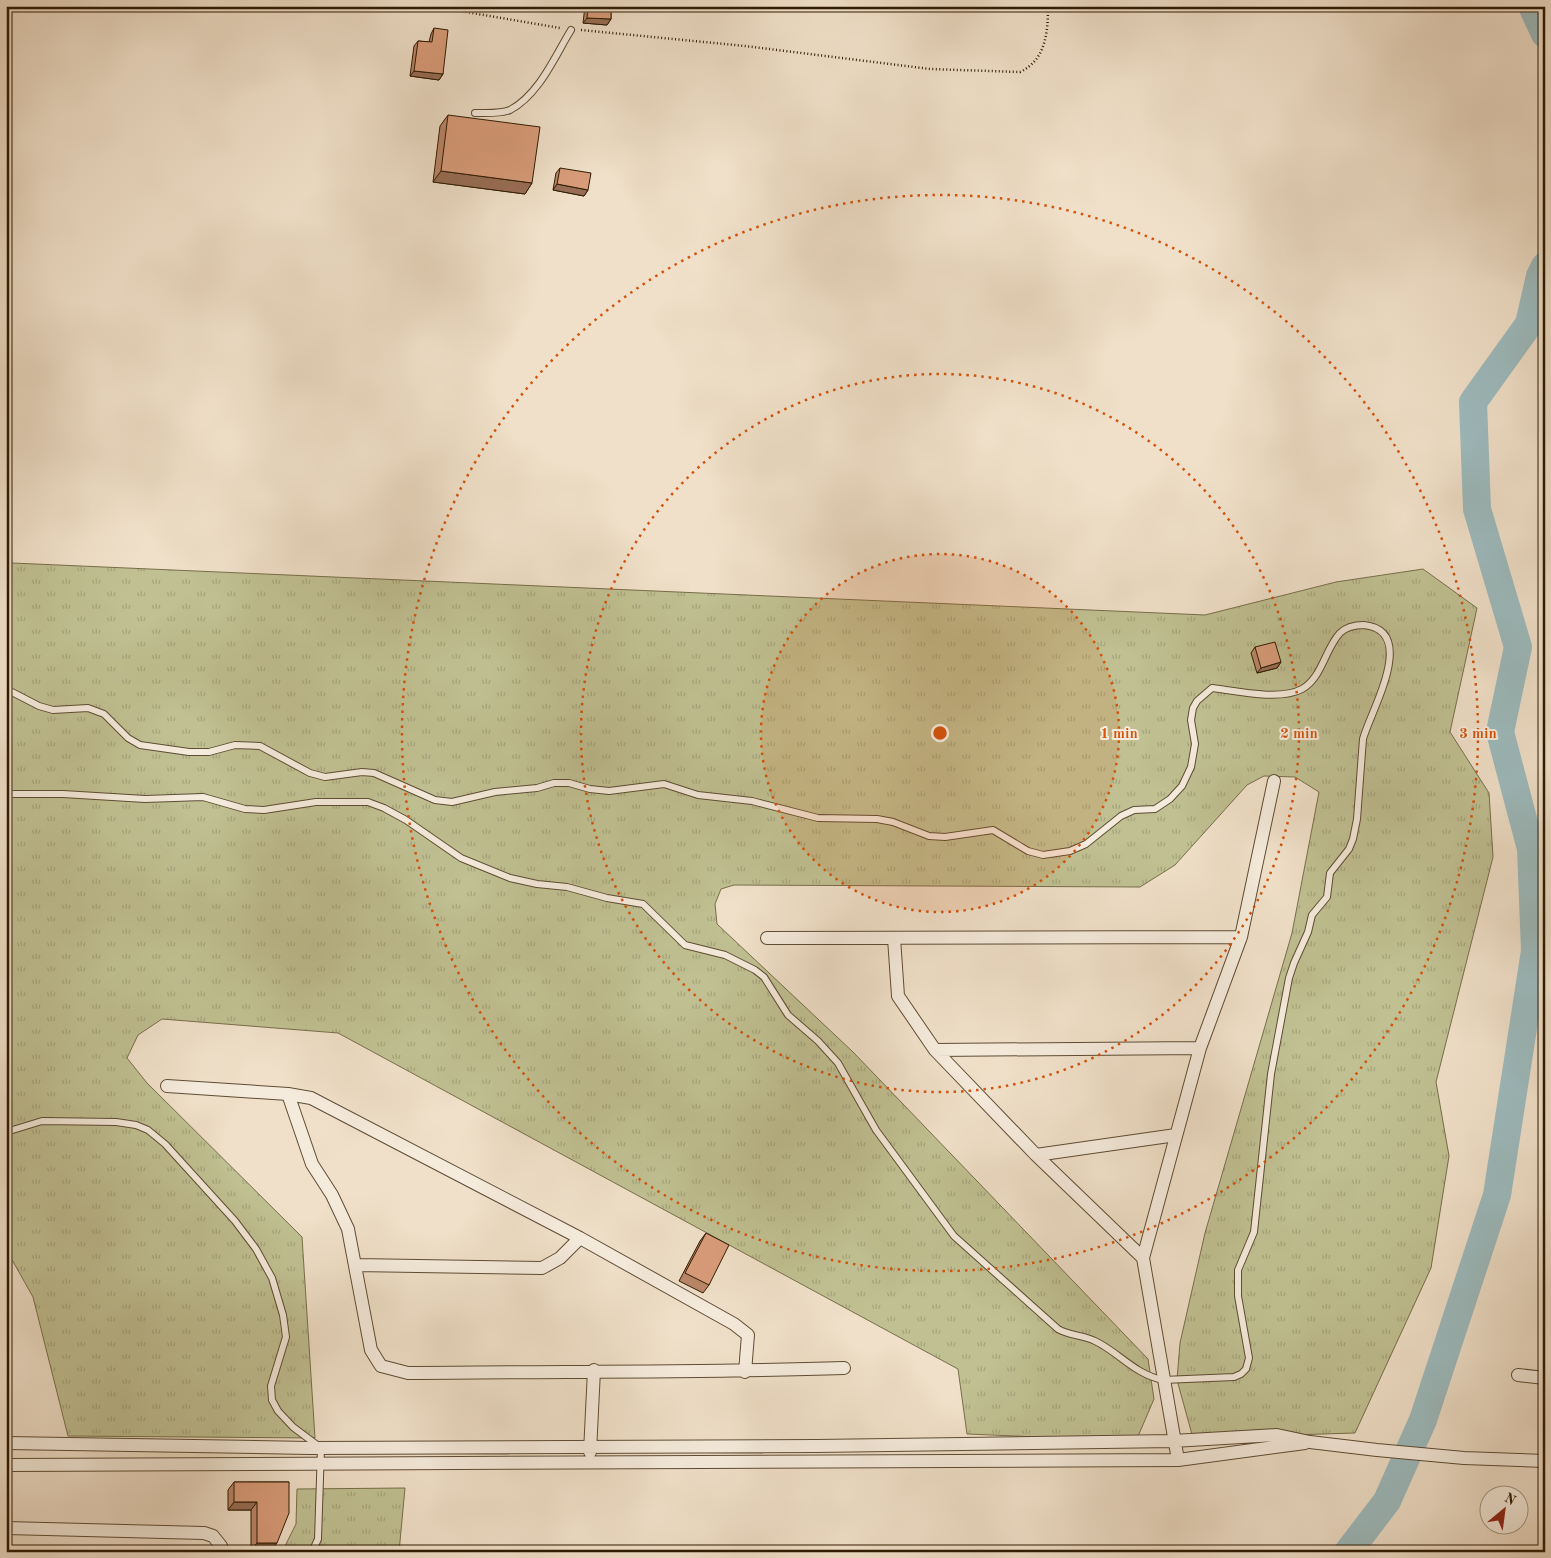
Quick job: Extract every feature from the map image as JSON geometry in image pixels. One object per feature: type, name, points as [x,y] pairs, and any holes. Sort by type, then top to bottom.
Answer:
[{"type":"street","points":[[1178,1460],[1143,1258],[1200,1048],[1241,937],[1274,781]]},
{"type":"street","points":[[767,938],[1241,937]]},
{"type":"street","points":[[894,938],[898,996],[934,1050],[1036,1155],[1143,1258]]},
{"type":"street","points":[[934,1050],[1200,1048]]},
{"type":"street","points":[[167,1086],[288,1094],[311,1098],[580,1238],[734,1324],[748,1335],[745,1372]]},
{"type":"street","points":[[288,1094],[312,1164],[332,1195],[348,1229],[371,1350],[381,1366],[408,1373],[594,1370],[745,1372],[844,1368]]},
{"type":"street","points":[[1036,1155],[1176,1136]]},
{"type":"street","points":[[356,1265],[542,1268],[560,1258],[580,1238]]},
{"type":"street","points":[[590,1463],[594,1370]]},
{"type":"street","points":[[1518,1375],[1545,1378]]},
{"type":"street","points":[[6,1442],[321,1448],[591,1445],[816,1446],[1174,1440],[1277,1434],[1310,1442],[1377,1450],[1464,1458],[1545,1461]]},
{"type":"street","points":[[6,1465],[1178,1460],[1310,1442]]},
{"type":"street","points":[[6,1528],[204,1533],[213,1536],[221,1546],[219,1552]]},
{"type":"lane","points":[[475,114],[509,111],[530,94],[545,74],[571,30]]},
{"type":"lane","points":[[6,689],[39,706],[53,710],[88,708],[104,714],[128,738],[140,745],[189,752],[209,752],[235,745],[260,746],[310,773],[324,777],[362,772],[374,773],[435,800],[452,802],[495,792],[536,788],[554,783],[569,783],[590,789],[609,791],[664,784],[698,795],[752,801],[818,818],[877,819],[893,822],[929,836],[945,837],[993,830],[1028,851],[1043,855],[1070,851],[1086,844],[1121,816],[1134,810],[1155,809],[1170,799],[1182,786],[1191,767],[1195,744],[1191,720],[1193,708],[1207,691],[1212,688],[1262,695],[1302,690],[1315,678],[1340,632],[1350,627],[1360,625],[1379,630],[1389,642],[1388,670],[1385,684],[1366,726],[1363,739],[1357,819],[1353,839],[1349,849],[1330,872],[1327,897],[1312,915],[1308,932],[1294,962],[1271,1074],[1254,1232],[1240,1261],[1237,1282],[1243,1331],[1248,1347],[1248,1364],[1241,1374],[1234,1376],[1163,1380],[1142,1374],[1104,1345],[1092,1339],[1072,1336],[1058,1329],[954,1236],[906,1168],[876,1130],[838,1063],[818,1041],[788,1015],[764,977],[725,954],[685,945],[643,904],[607,898],[567,887],[522,882],[495,872],[461,858],[406,820],[368,802],[316,802],[264,810],[245,809],[203,797],[145,799],[63,794],[6,794]]},
{"type":"lane","points":[[6,1132],[42,1121],[116,1122],[148,1130],[165,1144],[234,1221],[256,1249],[272,1278],[283,1315],[286,1337],[271,1386],[272,1400],[278,1411],[293,1427],[321,1448],[318,1539],[312,1552]]},
{"type":"path","points":[[431,6],[571,30],[745,46],[930,69],[1020,72],[1031,67],[1040,55],[1048,30],[1048,6]]},
{"type":"green space","points":[[6,526],[12,563],[1205,615],[1336,582],[1423,569],[1477,608],[1450,732],[1489,793],[1493,857],[1436,1082],[1449,1156],[1431,1268],[1355,1433],[1193,1438],[1177,1380],[1180,1343],[1205,1233],[1292,933],[1319,792],[1295,777],[1264,776],[1247,785],[1175,865],[1140,887],[734,885],[721,889],[715,904],[717,924],[853,1052],[1148,1359],[1154,1399],[1136,1441],[967,1434],[958,1369],[338,1033],[162,1019],[138,1035],[127,1058],[147,1083],[302,1237],[315,1438],[68,1436],[33,1297],[6,1249]]},
{"type":"green space","points":[[405,1488],[399,1552],[282,1552],[296,1524],[297,1489]]},
{"type":"building","points":[[588,6],[611,6],[611,19],[587,18]]},
{"type":"building","points":[[434,28],[448,30],[443,74],[414,71],[418,41],[432,42]]},
{"type":"building","points":[[448,115],[540,127],[532,183],[441,171]]},
{"type":"building","points":[[560,168],[591,173],[588,190],[557,184]]},
{"type":"building","points":[[1275,642],[1281,662],[1261,668],[1255,647]]},
{"type":"building","points":[[706,1233],[729,1245],[709,1285],[685,1273]]},
{"type":"building","points":[[234,1482],[289,1482],[289,1513],[277,1543],[257,1543],[257,1502],[234,1502]]},
{"type":"waterway","points":[[1532,6],[1545,34]]},
{"type":"waterway","points":[[1348,1552],[1387,1501],[1423,1420],[1497,1195],[1535,951],[1531,849],[1500,732],[1518,647],[1477,509],[1473,402],[1529,324],[1540,276],[1545,266]]}]
